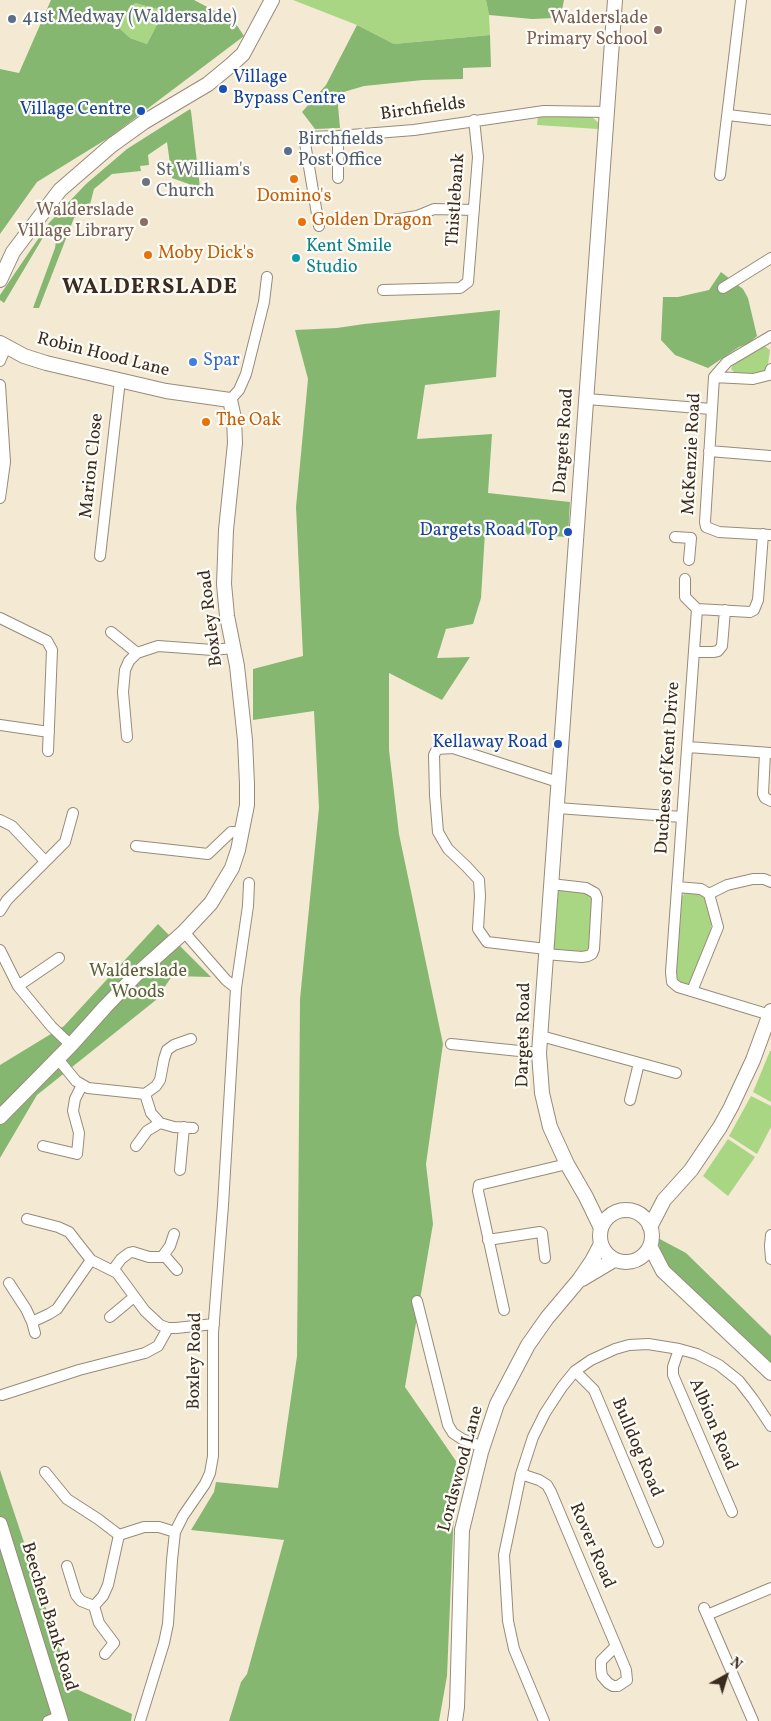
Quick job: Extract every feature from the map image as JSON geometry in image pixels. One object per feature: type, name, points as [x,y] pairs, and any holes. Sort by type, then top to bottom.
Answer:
[{"type":"street","points":[[0,265],[13,252],[60,190],[112,145],[144,122],[208,84],[243,54],[272,0]]},
{"type":"street","name":"Dargets Road","points":[[601,1228],[554,1136],[545,1110],[539,1053],[615,0]]},
{"type":"street","points":[[720,175],[741,0]]},
{"type":"street","name":"Birchfields","points":[[319,226],[304,137],[414,130],[544,111],[607,112]]},
{"type":"street","points":[[728,115],[771,120]]},
{"type":"street","name":"Thistlebank","points":[[383,290],[460,288],[468,282],[478,157],[474,120]]},
{"type":"street","points":[[338,136],[338,178]]},
{"type":"street","points":[[393,220],[417,216],[434,209],[474,210]]},
{"type":"street","points":[[0,280],[13,252]]},
{"type":"street","points":[[723,288],[771,258]]},
{"type":"street","points":[[230,400],[239,390],[246,374],[264,302],[267,277]]},
{"type":"street","name":"McKenzie Road","points":[[767,535],[719,532],[706,527],[705,503],[714,377],[727,362],[771,336]]},
{"type":"street","points":[[0,361],[3,345]]},
{"type":"street","name":"Robin Hood Lane","points":[[3,345],[24,356],[40,361],[190,395],[230,400]]},
{"type":"street","name":"McKenzie Road","points":[[714,377],[753,379],[770,375],[771,369]]},
{"type":"street","name":"Marion Close","points":[[100,556],[120,380]]},
{"type":"street","points":[[0,385],[5,462],[0,498]]},
{"type":"street","points":[[587,399],[711,409]]},
{"type":"street","name":"Boxley Road","points":[[230,400],[234,418],[235,443],[226,521],[224,569],[225,600],[237,666],[244,740],[247,805],[242,832]]},
{"type":"street","points":[[709,451],[771,456]]},
{"type":"street","points":[[675,537],[692,538],[706,527]]},
{"type":"street","points":[[685,579],[685,597],[697,609],[750,612],[756,607],[758,600],[767,535]]},
{"type":"street","points":[[689,560],[692,538]]},
{"type":"street","name":"Duchess of Kent Drive","points":[[697,609],[670,972],[672,982],[678,987],[770,1013]]},
{"type":"street","points":[[694,652],[718,651],[722,646],[725,610]]},
{"type":"street","points":[[0,618],[42,638],[50,644],[52,661],[48,751]]},
{"type":"street","points":[[111,632],[137,653]]},
{"type":"street","points":[[127,737],[124,692],[125,670],[129,661],[137,653],[158,646],[213,650],[233,648]]},
{"type":"street","points":[[0,725],[49,732]]},
{"type":"street","points":[[688,747],[768,753],[763,794],[765,798],[771,801]]},
{"type":"street","points":[[551,884],[586,888],[595,893],[597,898],[594,949],[592,954],[588,956],[487,942],[478,930],[480,896],[478,880],[448,849],[438,832],[434,755],[437,749],[452,748],[558,782]]},
{"type":"street","points":[[557,808],[682,817]]},
{"type":"street","points":[[0,911],[7,900],[65,842],[73,813]]},
{"type":"street","points":[[0,820],[12,826],[46,862]]},
{"type":"street","points":[[0,1117],[71,1046],[124,987],[184,932],[211,903],[232,868],[242,832],[231,832],[208,854],[136,846]]},
{"type":"street","points":[[709,894],[727,885],[753,879],[764,879],[771,882]]},
{"type":"street","name":"Boxley Road","points":[[140,1721],[168,1624],[175,1532],[204,1484],[212,1464],[214,1324],[236,988],[248,906],[249,883]]},
{"type":"street","points":[[677,888],[701,889],[709,894],[718,927],[692,991]]},
{"type":"street","points":[[184,932],[226,980],[236,988]]},
{"type":"street","points":[[0,950],[18,986],[51,1026],[71,1046]]},
{"type":"street","points":[[18,986],[59,958]]},
{"type":"street","points":[[650,1227],[664,1200],[691,1170],[731,1107],[753,1060],[770,1013]]},
{"type":"street","points":[[541,1036],[676,1073]]},
{"type":"street","points":[[58,1059],[72,1077],[82,1085],[95,1090],[145,1094],[156,1086],[160,1080],[167,1050],[174,1045],[191,1039]]},
{"type":"street","points":[[451,1044],[539,1053]]},
{"type":"street","points":[[630,1100],[639,1063]]},
{"type":"street","points":[[44,1146],[77,1154],[79,1133],[74,1118],[73,1105],[82,1085]]},
{"type":"street","points":[[145,1094],[151,1112],[160,1123],[188,1128],[180,1170]]},
{"type":"street","points":[[136,1146],[147,1131],[160,1123]]},
{"type":"street","points":[[504,1310],[478,1191],[479,1185],[567,1164]]},
{"type":"street","points":[[586,1197],[602,1206],[619,1211],[634,1212],[664,1200]]},
{"type":"street","points":[[601,1228],[611,1214],[619,1211]]},
{"type":"street","points":[[634,1212],[644,1218],[650,1227],[652,1237],[650,1246],[644,1255],[636,1260]]},
{"type":"street","points":[[27,1219],[69,1232],[91,1260],[113,1270],[151,1318],[168,1328],[214,1324]]},
{"type":"street","name":"Lordswood Lane","points":[[455,1721],[458,1707],[462,1530],[483,1447],[497,1404],[528,1345],[592,1261],[601,1244],[601,1228]]},
{"type":"street","points":[[488,1240],[540,1232],[542,1234],[545,1258]]},
{"type":"street","points":[[113,1270],[121,1259],[129,1253],[133,1252],[158,1258],[164,1255],[170,1246],[174,1234]]},
{"type":"street","points":[[771,1235],[771,1259]]},
{"type":"street","points":[[601,1244],[606,1253],[614,1260]]},
{"type":"street","points":[[650,1246],[663,1271],[771,1373]]},
{"type":"street","points":[[164,1255],[177,1270]]},
{"type":"street","points":[[32,1322],[57,1309],[91,1260]]},
{"type":"street","name":"Lordswood Lane","points":[[579,1280],[614,1260],[622,1262],[636,1260]]},
{"type":"street","points":[[636,1260],[663,1271]]},
{"type":"street","points":[[9,1283],[26,1309],[35,1333]]},
{"type":"street","points":[[110,1317],[134,1297]]},
{"type":"street","points":[[417,1301],[448,1425],[453,1433],[462,1439],[483,1447]]},
{"type":"street","points":[[2,1395],[79,1370],[145,1353],[158,1346],[168,1328]]},
{"type":"street","points":[[544,1721],[514,1649],[508,1621],[504,1555],[521,1474],[534,1437],[562,1386],[575,1371],[591,1360],[616,1349],[629,1345],[648,1344],[679,1348],[697,1354],[719,1365],[739,1381],[771,1426]]},
{"type":"street","name":"Albion Road","points":[[679,1348],[673,1367],[673,1375],[732,1512]]},
{"type":"street","name":"Bulldog Road","points":[[575,1371],[594,1390],[658,1542]]},
{"type":"street","points":[[45,1472],[67,1499],[119,1535]]},
{"type":"street","name":"Rover Road","points":[[521,1474],[540,1480],[547,1485],[616,1646]]},
{"type":"street","name":"Beechen Bank Road","points":[[0,1524],[56,1719]]},
{"type":"street","points":[[119,1535],[144,1527],[159,1527],[175,1532]]},
{"type":"street","points":[[94,1606],[103,1596],[108,1585],[119,1535]]},
{"type":"street","points":[[67,1566],[79,1598],[94,1606],[99,1622],[114,1643],[105,1654]]},
{"type":"street","points":[[753,1721],[705,1612],[771,1588]]},
{"type":"green space","points":[[51,0],[194,0],[234,21],[244,36],[110,137],[37,182],[0,234],[0,69],[19,73]],"holes":[[[135,3],[164,11],[147,44],[130,38],[118,27],[123,16]]]},
{"type":"green space","points":[[293,0],[486,0],[490,35],[394,44],[357,25]]},
{"type":"green space","points":[[486,0],[564,0],[562,10],[555,18],[532,19],[489,15]]},
{"type":"green space","points":[[135,3],[164,11],[147,44],[130,38],[118,27],[123,16]]},
{"type":"green space","points":[[357,25],[394,44],[490,35],[491,67],[463,68],[463,79],[423,80],[364,86],[337,94],[340,128],[315,129],[302,112],[326,85]]},
{"type":"green space","points":[[190,109],[200,188],[172,178],[167,142],[148,155],[149,165],[140,166],[141,171],[112,174],[94,189],[88,212],[74,218],[39,308],[33,308],[55,248],[57,235],[48,229],[4,303],[0,300],[0,295],[49,223],[86,184],[127,149]]},
{"type":"green space","points":[[538,116],[592,117],[600,124],[598,129],[537,125]]},
{"type":"green space","points":[[721,272],[743,289],[748,298],[757,336],[708,368],[675,355],[661,340],[663,297],[678,297],[709,290]]},
{"type":"green space","points":[[500,310],[496,377],[425,385],[417,439],[492,434],[488,493],[570,502],[568,537],[485,532],[481,598],[473,624],[446,629],[437,658],[470,657],[442,700],[389,673],[389,750],[399,834],[443,1044],[426,1164],[433,1224],[405,1387],[456,1461],[447,1676],[439,1721],[229,1721],[241,1682],[247,1674],[284,1540],[191,1530],[214,1492],[216,1482],[278,1488],[297,1356],[300,999],[319,808],[314,711],[253,720],[253,669],[303,656],[296,507],[308,379],[295,330],[337,328]]},
{"type":"green space","points":[[763,345],[770,350],[767,372],[762,375],[740,374],[735,373],[731,369],[733,364]]},
{"type":"green space","points":[[551,884],[595,893],[592,954],[545,954]]},
{"type":"green space","points":[[685,893],[698,893],[704,896],[707,900],[712,921],[709,939],[691,984],[687,986],[677,983],[675,973],[680,899]]},
{"type":"green space","name":"Walderslade Woods","points":[[158,924],[211,977],[172,976],[156,1000],[37,1095],[0,1158],[0,1065],[64,1026]]},
{"type":"green space","points":[[771,1051],[771,1102],[753,1092]]},
{"type":"green space","points":[[751,1096],[771,1106],[771,1127],[757,1154],[729,1136]]},
{"type":"green space","points":[[728,1139],[755,1157],[728,1196],[703,1176]]},
{"type":"green space","points":[[658,1238],[686,1253],[771,1336],[771,1366],[662,1263]]},
{"type":"green space","points":[[0,1470],[72,1687],[132,1714],[131,1721],[0,1721]]},
{"type":"place","name":"41st Medway (Waldersalde)","points":[[12,19]]},
{"type":"place","name":"Walderslade Primary School","points":[[658,30]]},
{"type":"place","name":"Village Bypass Centre","points":[[223,89]]},
{"type":"place","name":"Village Centre","points":[[141,111]]},
{"type":"place","name":"Birchfields Post Office","points":[[288,151]]},
{"type":"place","name":"Domino's","points":[[294,179]]},
{"type":"place","name":"St William's Church","points":[[146,182]]},
{"type":"place","name":"Walderslade Village Library","points":[[144,222]]},
{"type":"place","name":"Golden Dragon","points":[[302,222]]},
{"type":"place","name":"Moby Dick's","points":[[148,255]]},
{"type":"place","name":"Kent Smile Studio","points":[[296,258]]},
{"type":"place","name":"Spar","points":[[193,362]]},
{"type":"place","name":"The Oak","points":[[206,422]]},
{"type":"place","name":"Dargets Road Top","points":[[568,532]]},
{"type":"place","name":"Kellaway Road","points":[[558,744]]},
{"type":"district","name":"WALDERSLADE","points":[[150,289]]}]
